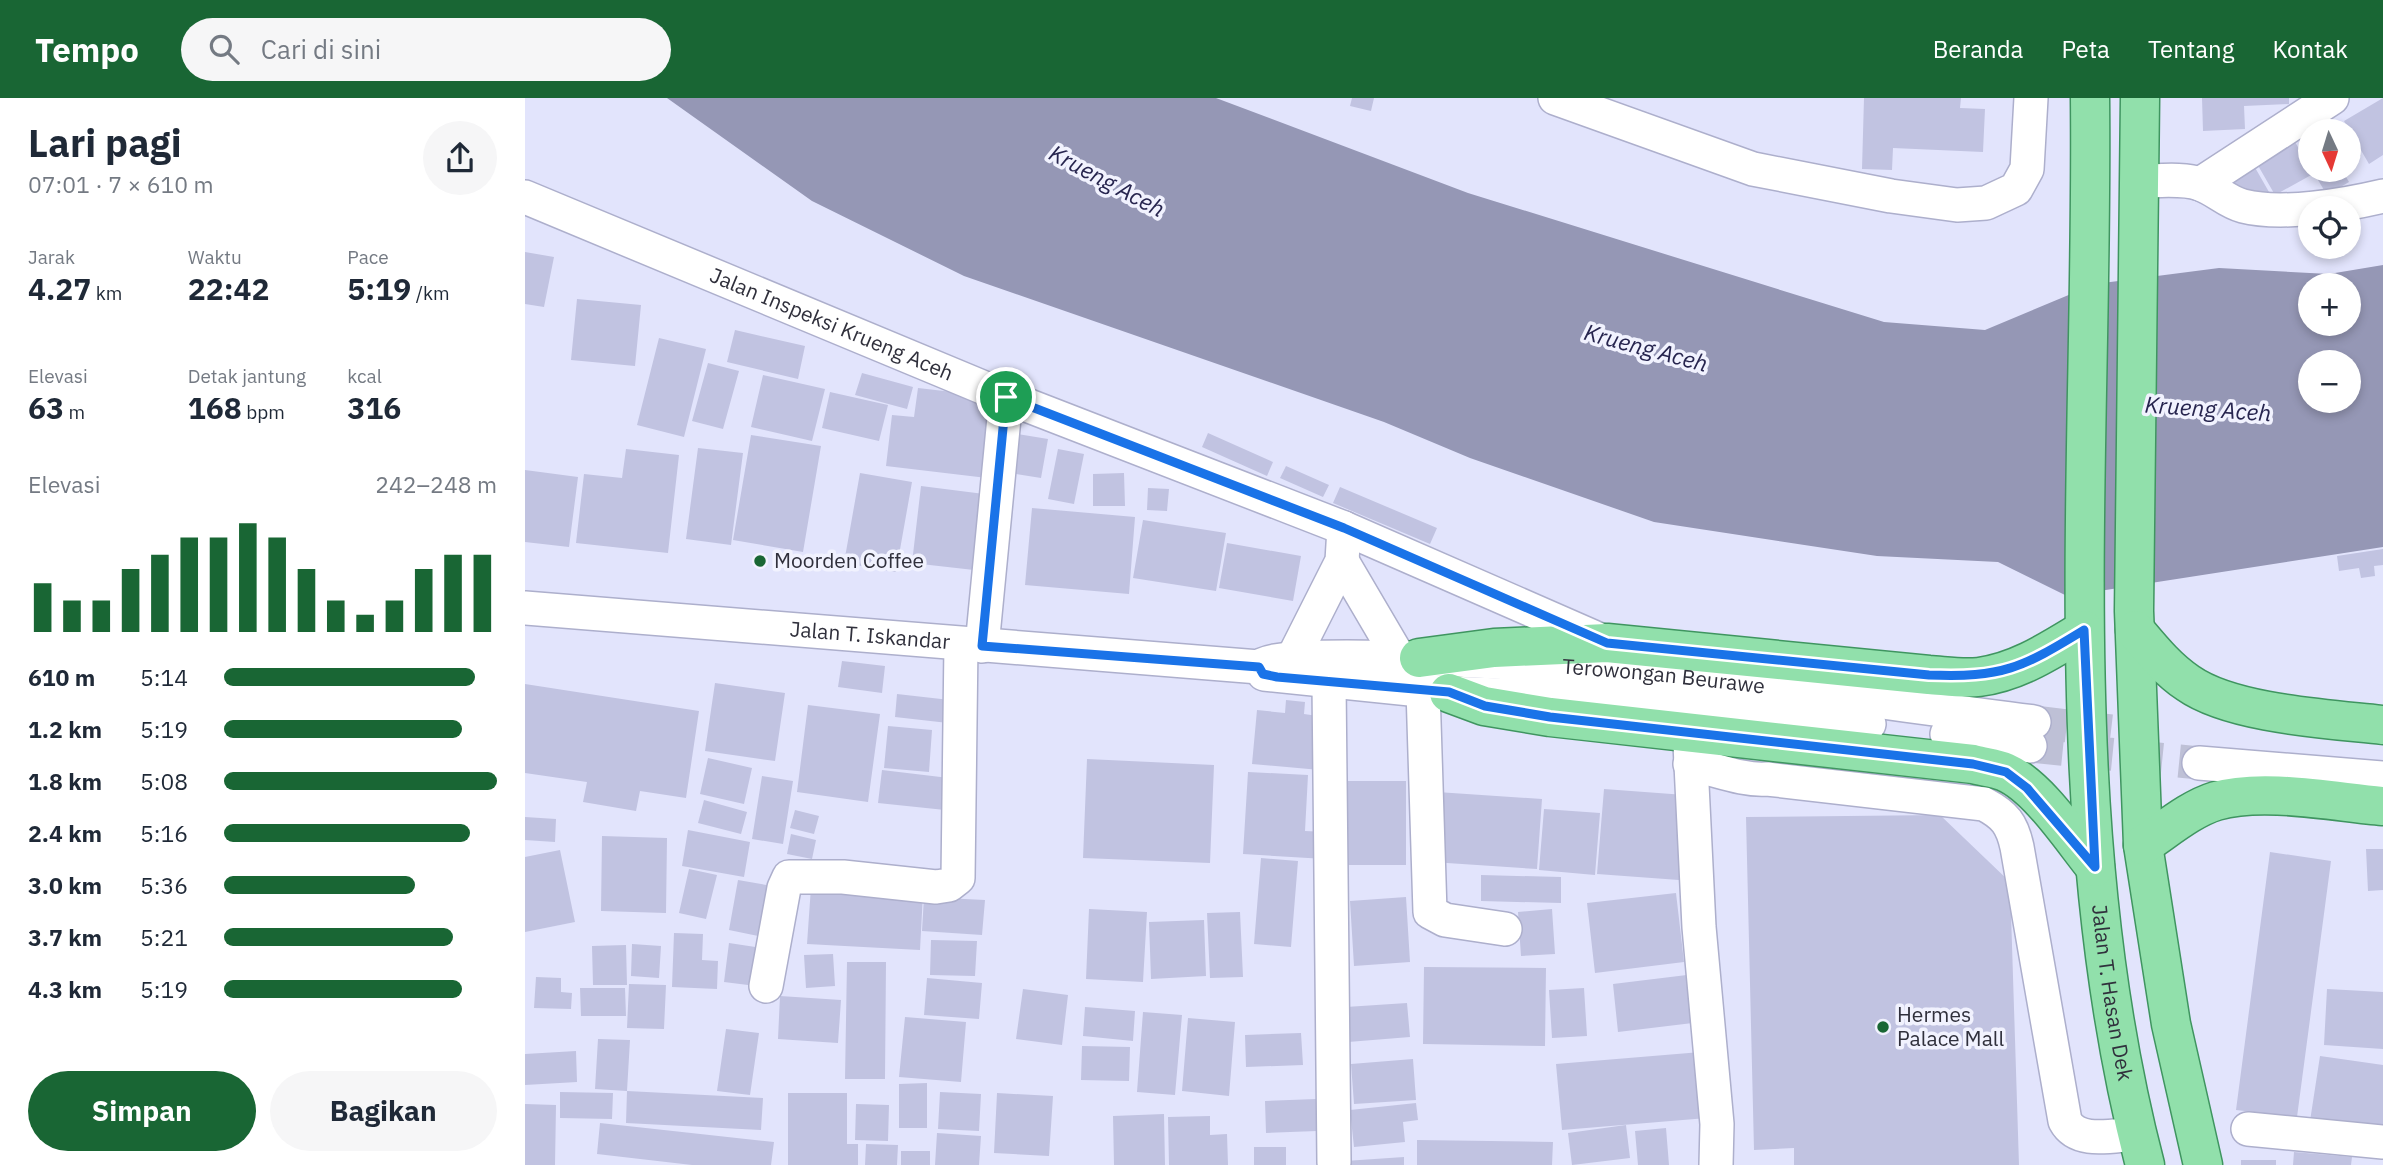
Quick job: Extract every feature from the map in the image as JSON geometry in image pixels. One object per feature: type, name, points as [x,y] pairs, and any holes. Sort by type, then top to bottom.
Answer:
[{"type":"main road","name":"Jalan T. Hasan Dek","points":[[2089,98],[2091,220],[2083,619],[2095,867],[2116,1031],[2141,1149]]},
{"type":"main road","points":[[2140,98],[2135,621],[2143,845],[2171,1024],[2203,1165]]},
{"type":"main road","points":[[1422,675],[1494,648],[1607,643],[1929,675],[1977,677],[2013,669],[2033,660],[2083,619]]},
{"type":"main road","points":[[2135,621],[2168,668],[2183,680],[2229,702],[2312,717],[2383,725]]},
{"type":"main road","points":[[1422,675],[1485,706],[1550,717],[1690,748],[1973,764],[2006,772],[2049,810],[2095,867]]},
{"type":"main road","points":[[2143,845],[2202,807],[2219,800],[2272,797],[2383,806]]},
{"type":"street","points":[[1555,98],[1753,169],[1891,197],[1957,205],[1986,203],[2016,189],[2027,169],[2031,98]]},
{"type":"street","points":[[2200,184],[2332,98]]},
{"type":"street","points":[[2141,181],[2200,184],[2222,198],[2245,206],[2282,208],[2344,204],[2383,196]]},
{"type":"street","name":"Jalan Inspeksi Krueng Aceh","points":[[525,197],[1006,397],[1344,528],[1607,643]]},
{"type":"street","points":[[766,986],[784,888],[789,877],[843,877],[936,887],[949,885],[958,878],[971,645],[1006,397]]},
{"type":"street","points":[[1294,668],[1342,561],[1344,528]]},
{"type":"street","points":[[1342,561],[1422,675],[1427,902],[1430,912],[1445,920],[1505,929]]},
{"type":"street","name":"Jalan T. Iskandar","points":[[525,608],[1259,667],[1264,662],[1294,668]]},
{"type":"street","name":"Terowongan Beurawe","points":[[1294,668],[1329,683],[1422,675],[1653,674],[2032,734],[1670,702],[1422,675],[1294,668]]},
{"type":"street","points":[[1329,683],[1334,1162]]},
{"type":"street","points":[[1690,748],[1728,771],[1749,780],[1766,779],[1984,804],[2003,813],[2013,827],[2065,1121],[2070,1130],[2081,1136],[2141,1149]]},
{"type":"street","points":[[1690,748],[1699,927],[1717,1124],[1716,1165]]},
{"type":"street","points":[[2383,756],[2201,753],[2383,778]]},
{"type":"street","points":[[2248,1129],[2383,1142]]},
{"type":"water","name":"Krueng Aceh","points":[[667,98],[1216,98],[1468,193],[1884,322],[1985,330],[2095,284],[2219,268],[2311,273],[2298,273],[2298,336],[2361,336],[2361,273],[2335,273],[2383,265],[2383,547],[2067,596],[1998,562],[1877,556],[1654,522],[1470,458],[1384,422],[964,276],[812,201]]},
{"type":"building","points":[[1352,98],[1374,98],[1371,111],[1350,106]]},
{"type":"building","points":[[1864,98],[1961,98],[1960,108],[1985,109],[1983,152],[1893,148],[1892,170],[1862,169]]},
{"type":"building","points":[[2202,98],[2289,98],[2289,104],[2244,106],[2245,129],[2203,131]]},
{"type":"building","points":[[2383,98],[2383,155],[2369,164],[2361,150],[2361,119],[2347,119]]},
{"type":"building","points":[[2294,140],[2298,147],[2299,182],[2275,195],[2256,162]]},
{"type":"building","points":[[2253,164],[2269,192],[2245,205],[2229,177]]},
{"type":"building","points":[[2319,182],[2349,182],[2327,195]]},
{"type":"building","points":[[525,252],[554,257],[544,307],[525,304]]},
{"type":"building","points":[[577,299],[641,305],[635,366],[571,360]]},
{"type":"building","points":[[735,330],[805,346],[798,379],[727,362]]},
{"type":"building","points":[[659,338],[706,349],[684,437],[637,425]]},
{"type":"building","points":[[708,363],[739,371],[723,429],[692,421]]},
{"type":"building","points":[[862,373],[913,387],[907,409],[855,395]]},
{"type":"building","points":[[763,375],[825,389],[812,441],[751,427]]},
{"type":"building","points":[[918,388],[996,397],[987,478],[886,466],[892,415],[914,417]]},
{"type":"building","points":[[830,392],[888,405],[879,441],[822,428]]},
{"type":"building","points":[[1011,433],[1048,439],[1041,478],[1004,472]]},
{"type":"building","points":[[1208,433],[1273,462],[1267,476],[1202,447]]},
{"type":"building","points":[[751,435],[821,446],[803,552],[733,540]]},
{"type":"building","points":[[698,448],[743,453],[731,545],[686,539]]},
{"type":"building","points":[[626,449],[679,455],[668,553],[576,543],[584,474],[622,478]]},
{"type":"building","points":[[1058,449],[1084,454],[1074,504],[1048,499]]},
{"type":"building","points":[[1286,466],[1329,485],[1323,497],[1280,478]]},
{"type":"building","points":[[525,470],[578,477],[569,547],[525,542]]},
{"type":"building","points":[[860,473],[912,482],[896,572],[844,563]]},
{"type":"building","points":[[1124,473],[1125,506],[1093,506],[1093,474]]},
{"type":"building","points":[[921,486],[984,494],[974,570],[912,563]]},
{"type":"building","points":[[1340,487],[1437,528],[1430,544],[1333,503]]},
{"type":"building","points":[[1148,488],[1169,489],[1167,511],[1147,510]]},
{"type":"building","points":[[1032,508],[1135,517],[1129,594],[1025,585]]},
{"type":"building","points":[[1143,520],[1226,533],[1216,591],[1133,578]]},
{"type":"building","points":[[1227,543],[1301,556],[1293,601],[1219,588]]},
{"type":"building","points":[[2383,549],[2383,565],[2374,566],[2375,576],[2361,578],[2359,568],[2339,571],[2337,556]]},
{"type":"building","points":[[842,661],[885,666],[882,693],[838,687]]},
{"type":"building","points":[[715,683],[785,693],[775,761],[705,751]]},
{"type":"building","points":[[525,684],[699,711],[686,798],[640,791],[636,811],[583,802],[587,782],[525,773]]},
{"type":"building","points":[[897,694],[950,700],[948,723],[895,717]]},
{"type":"building","points":[[1286,700],[1305,702],[1304,714],[1325,717],[1320,770],[1252,764],[1257,710],[1285,713]]},
{"type":"building","points":[[808,705],[880,714],[868,802],[797,792]]},
{"type":"building","points":[[888,726],[932,730],[929,772],[884,768]]},
{"type":"building","points":[[708,758],[752,768],[744,804],[700,794]]},
{"type":"building","points":[[1087,759],[1214,765],[1210,863],[1083,858]]},
{"type":"building","points":[[882,770],[949,778],[945,810],[878,803]]},
{"type":"building","points":[[1248,772],[1308,775],[1305,831],[1326,832],[1325,859],[1243,854]]},
{"type":"building","points":[[762,776],[793,781],[783,844],[752,839]]},
{"type":"building","points":[[1340,781],[1406,781],[1406,865],[1340,865]]},
{"type":"building","points":[[1604,789],[1685,795],[1679,880],[1597,874]]},
{"type":"building","points":[[1437,792],[1542,799],[1537,869],[1432,862]]},
{"type":"building","points":[[704,800],[747,812],[741,834],[698,823]]},
{"type":"building","points":[[1544,809],[1600,813],[1595,875],[1539,870]]},
{"type":"building","points":[[795,810],[819,816],[814,834],[790,828]]},
{"type":"building","name":"Hermes Palace Mall","points":[[1940,815],[2010,882],[2019,1165],[1794,1165],[1794,1148],[1754,1150],[1746,817]]},
{"type":"building","points":[[525,817],[556,819],[555,842],[525,840]]},
{"type":"building","points":[[688,830],[750,842],[744,877],[682,866]]},
{"type":"building","points":[[791,834],[816,840],[812,859],[787,854]]},
{"type":"building","points":[[602,836],[667,838],[666,913],[601,911]]},
{"type":"building","points":[[2366,849],[2383,849],[2383,890],[2368,891]]},
{"type":"building","points":[[560,850],[575,922],[525,932],[525,857]]},
{"type":"building","points":[[2270,852],[2331,861],[2297,1117],[2236,1110]]},
{"type":"building","points":[[1261,858],[1298,861],[1291,947],[1254,944]]},
{"type":"building","points":[[689,869],[717,875],[706,919],[679,913]]},
{"type":"building","points":[[1481,875],[1561,877],[1561,903],[1481,901]]},
{"type":"building","points":[[738,880],[772,886],[763,937],[729,930]]},
{"type":"building","points":[[811,887],[923,893],[920,950],[807,944]]},
{"type":"building","points":[[1676,893],[1684,962],[1595,973],[1587,903]]},
{"type":"building","points":[[924,897],[985,900],[982,935],[922,931]]},
{"type":"building","points":[[1406,897],[1410,962],[1354,966],[1350,901]]},
{"type":"building","points":[[1089,909],[1147,912],[1143,982],[1086,979]]},
{"type":"building","points":[[1552,909],[1555,954],[1521,956],[1518,912]]},
{"type":"building","points":[[1240,912],[1243,977],[1210,978],[1207,913]]},
{"type":"building","points":[[1204,920],[1206,976],[1151,979],[1149,922]]},
{"type":"building","points":[[674,933],[703,934],[702,960],[718,961],[717,989],[672,987]]},
{"type":"building","points":[[931,940],[977,941],[975,976],[930,975]]},
{"type":"building","points":[[729,943],[762,948],[756,986],[724,982]]},
{"type":"building","points":[[632,944],[661,946],[659,978],[631,976]]},
{"type":"building","points":[[626,945],[627,985],[593,985],[592,946]]},
{"type":"building","points":[[833,954],[835,986],[806,988],[804,955]]},
{"type":"building","points":[[847,962],[886,962],[885,1079],[845,1079]]},
{"type":"building","points":[[1424,967],[1546,968],[1545,1046],[1423,1044]]},
{"type":"building","points":[[1695,974],[1701,1022],[1618,1032],[1613,984]]},
{"type":"building","points":[[536,977],[561,978],[561,992],[572,993],[571,1009],[534,1008]]},
{"type":"building","points":[[927,978],[982,983],[979,1019],[924,1015]]},
{"type":"building","points":[[629,984],[666,985],[664,1029],[627,1028]]},
{"type":"building","points":[[580,988],[625,988],[626,1016],[581,1016]]},
{"type":"building","points":[[1584,988],[1587,1036],[1552,1038],[1549,990]]},
{"type":"building","points":[[1023,989],[1068,995],[1062,1045],[1016,1039]]},
{"type":"building","points":[[2327,989],[2383,992],[2383,1049],[2324,1045]]},
{"type":"building","points":[[780,996],[841,1000],[838,1043],[778,1039]]},
{"type":"building","points":[[1407,1003],[1410,1037],[1348,1042],[1346,1007]]},
{"type":"building","points":[[1085,1007],[1135,1011],[1133,1041],[1083,1036]]},
{"type":"building","points":[[1143,1012],[1182,1015],[1175,1095],[1137,1092]]},
{"type":"building","points":[[905,1017],[966,1022],[961,1082],[899,1077]]},
{"type":"building","points":[[1188,1018],[1235,1022],[1229,1096],[1182,1091]]},
{"type":"building","points":[[726,1029],[759,1033],[750,1095],[717,1091]]},
{"type":"building","points":[[1301,1033],[1303,1065],[1246,1067],[1245,1035]]},
{"type":"building","points":[[598,1039],[630,1040],[627,1091],[595,1089]]},
{"type":"building","points":[[1082,1046],[1130,1047],[1129,1081],[1081,1080]]},
{"type":"building","points":[[576,1051],[577,1082],[525,1085],[525,1054]]},
{"type":"building","points":[[1701,1052],[1707,1118],[1562,1130],[1556,1064]]},
{"type":"building","points":[[2320,1056],[2383,1065],[2383,1132],[2310,1121]]},
{"type":"building","points":[[1413,1059],[1416,1100],[1354,1104],[1351,1064]]},
{"type":"building","points":[[927,1083],[927,1128],[899,1128],[899,1084]]},
{"type":"building","points":[[627,1091],[763,1098],[761,1130],[626,1123]]},
{"type":"building","points":[[560,1092],[613,1093],[612,1119],[560,1118]]},
{"type":"building","points":[[940,1092],[981,1094],[979,1131],[938,1129]]},
{"type":"building","points":[[788,1093],[847,1093],[847,1144],[858,1144],[858,1165],[788,1165]]},
{"type":"building","points":[[997,1093],[1053,1096],[1049,1156],[994,1153]]},
{"type":"building","points":[[1316,1099],[1317,1131],[1266,1133],[1265,1101]]},
{"type":"building","points":[[1416,1103],[1418,1120],[1403,1122],[1405,1142],[1354,1147],[1350,1110]]},
{"type":"building","points":[[525,1104],[556,1105],[555,1165],[525,1165]]},
{"type":"building","points":[[856,1104],[889,1105],[888,1141],[855,1140]]},
{"type":"building","points":[[1164,1114],[1165,1165],[1114,1165],[1113,1116]]},
{"type":"building","points":[[1210,1116],[1210,1135],[1227,1134],[1228,1165],[1169,1165],[1168,1117]]},
{"type":"building","points":[[600,1123],[774,1142],[771,1165],[692,1165],[597,1154]]},
{"type":"building","points":[[1626,1125],[1630,1158],[1572,1165],[1568,1133]]},
{"type":"building","points":[[1666,1128],[1669,1165],[1638,1165],[1635,1131]]},
{"type":"building","points":[[937,1133],[981,1136],[979,1165],[935,1165]]},
{"type":"building","points":[[1417,1140],[1553,1142],[1552,1165],[1417,1165]]},
{"type":"building","points":[[866,1144],[898,1145],[897,1165],[865,1165]]},
{"type":"building","points":[[1254,1147],[1286,1147],[1286,1165],[1254,1165]]},
{"type":"building","points":[[901,1151],[930,1151],[930,1165],[901,1165]]},
{"type":"building","points":[[2294,1152],[2352,1157],[2351,1165],[2293,1165]]},
{"type":"building","points":[[1404,1157],[1404,1165],[1345,1165],[1345,1161]]},
{"type":"building","points":[[2241,1160],[2276,1160],[2276,1165],[2241,1165]]},
{"type":"tunnel","points":[[2034,722],[2111,731]]},
{"type":"tunnel","points":[[2030,746],[2199,763]]},
{"type":"place","name":"Moorden Coffee","points":[[760,561]]},
{"type":"place","name":"Hermes Palace Mall","points":[[1883,1027]]},
{"type":"route","points":[[1006,397],[1344,528],[1607,643],[1929,675],[1977,677],[2013,669],[2042,656],[2084,630],[2095,867],[2049,810],[2027,788],[2006,772],[1973,764],[1550,717],[1485,706],[1449,692],[1277,677],[1263,674],[1259,667],[982,646],[1006,397]]}]
